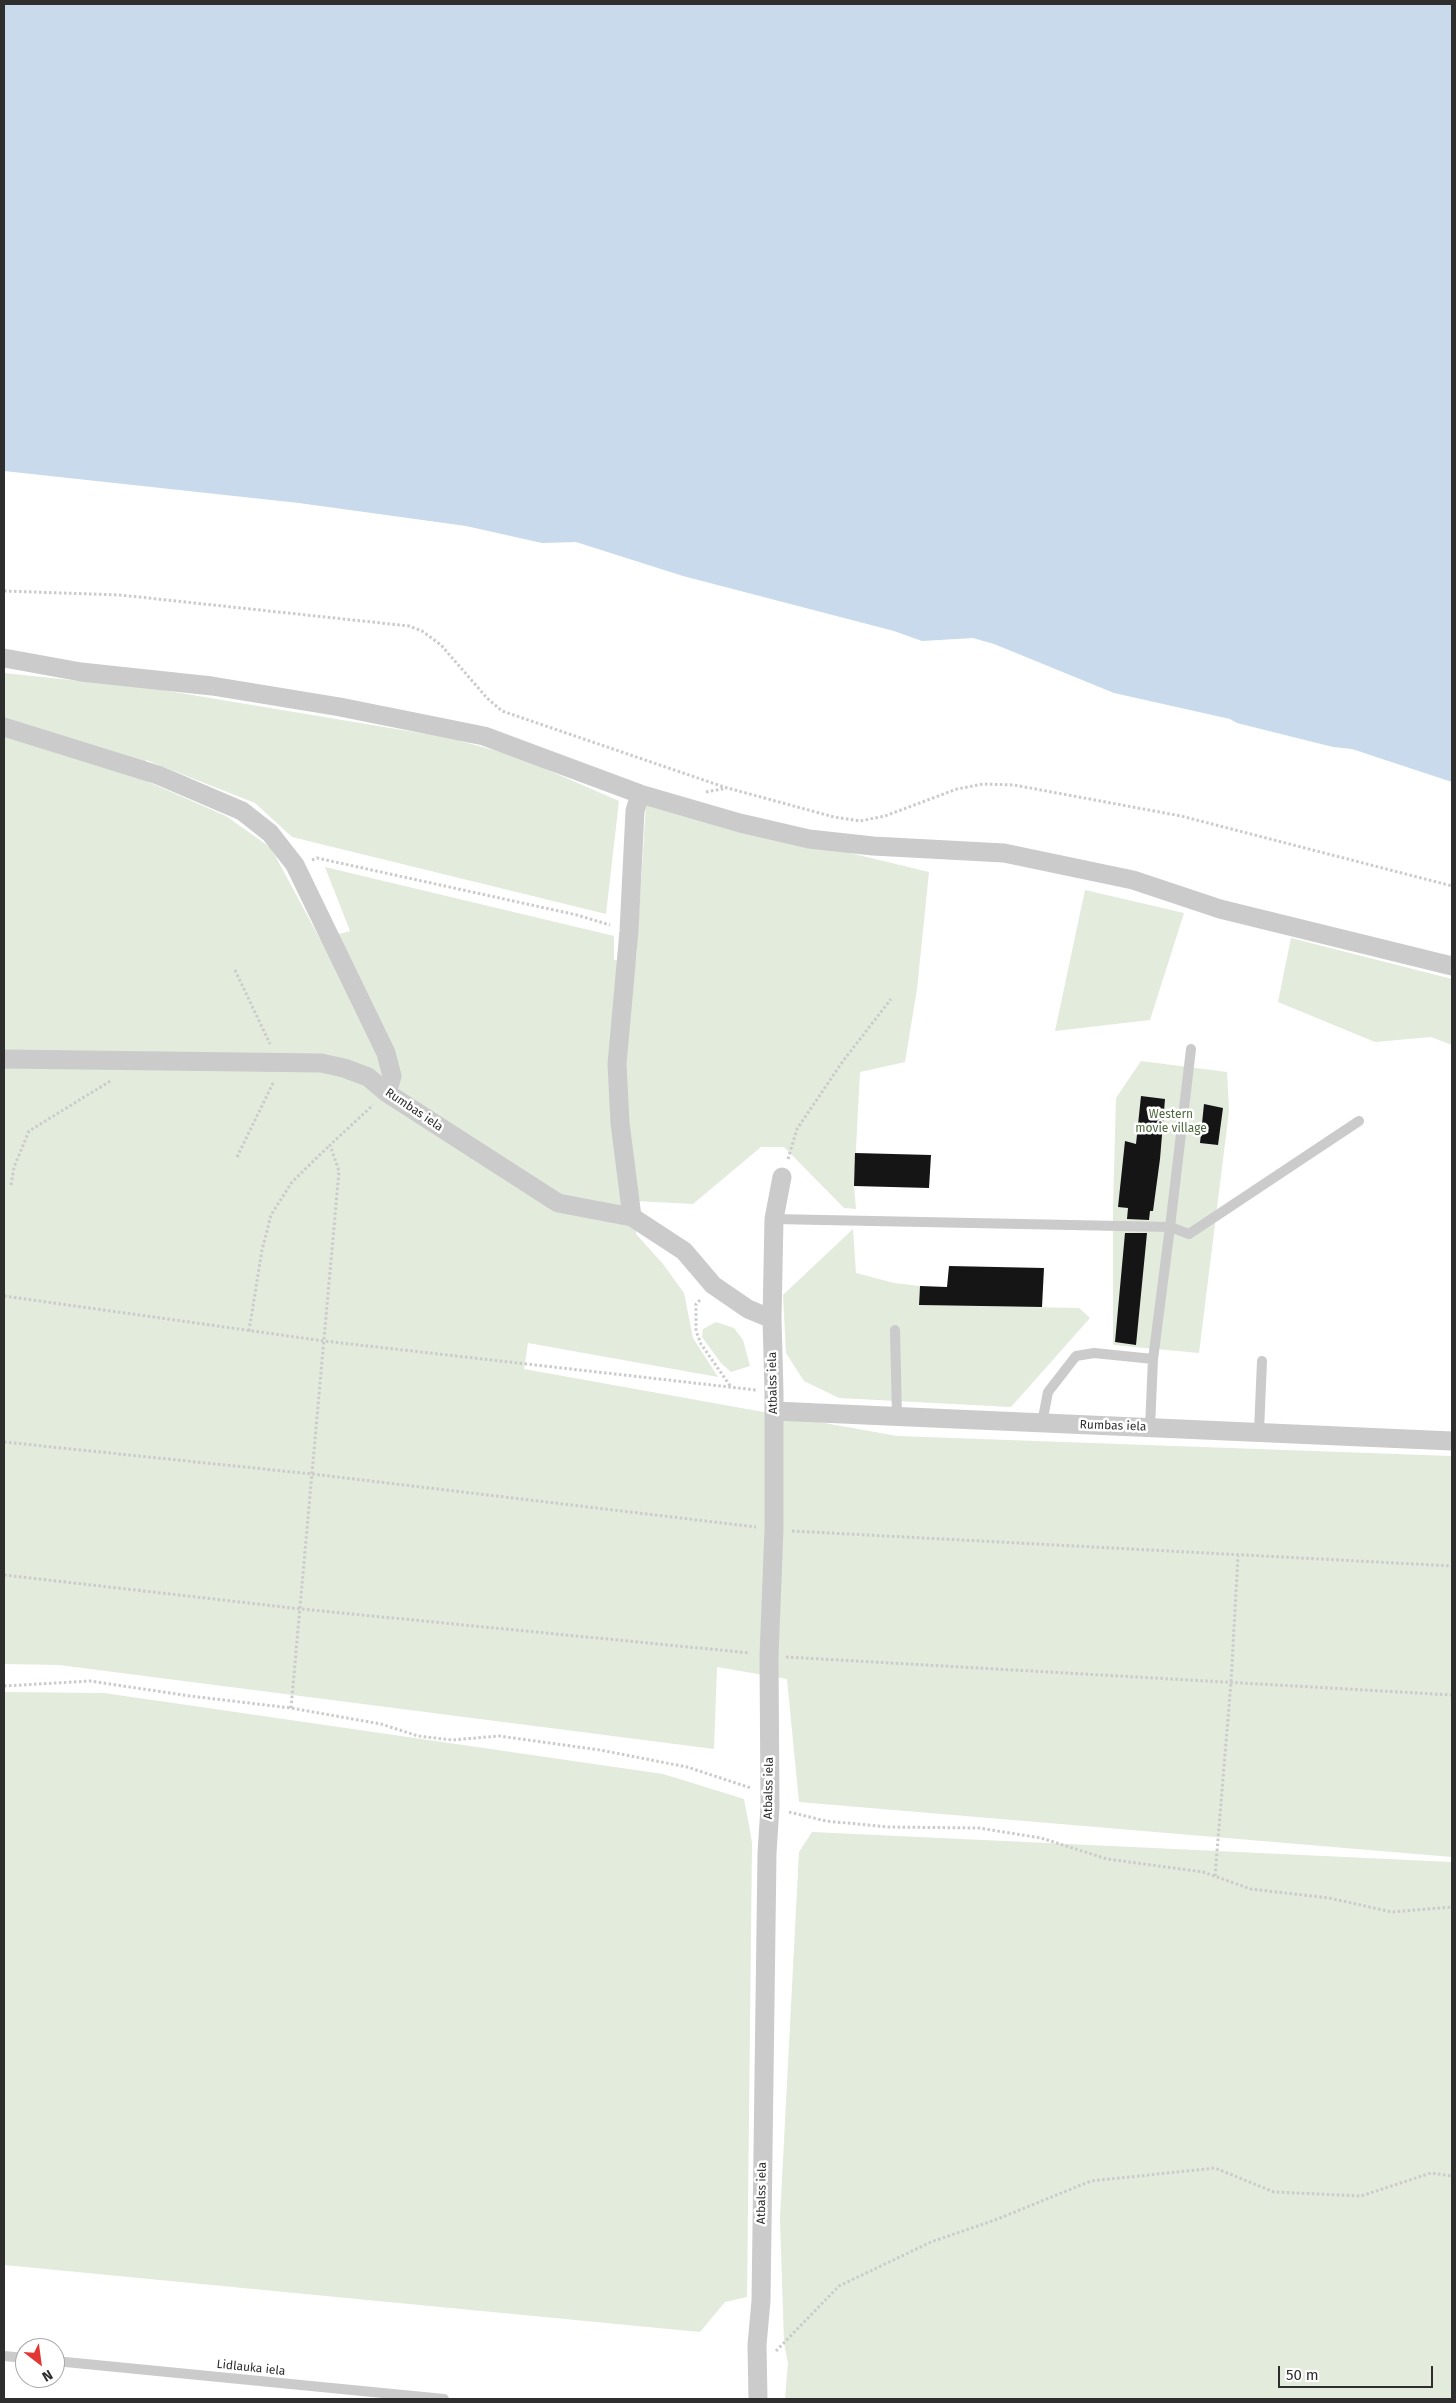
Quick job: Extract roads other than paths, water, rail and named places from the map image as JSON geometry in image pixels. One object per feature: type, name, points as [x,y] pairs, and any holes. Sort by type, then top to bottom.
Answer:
[{"type":"street","points":[[4,658],[81,672],[212,686],[340,706],[484,736],[640,794],[740,823],[809,839],[873,846],[1004,853],[1124,878],[1220,909],[1452,966]]},
{"type":"street","points":[[4,727],[158,776],[242,811],[270,833],[294,865],[386,1053],[392,1076],[387,1092]]},
{"type":"street","points":[[632,1217],[620,1123],[617,1064],[629,930],[635,810],[640,794]]},
{"type":"street","name":"Rumbas iela","points":[[4,1058],[321,1064],[344,1068],[368,1077],[387,1092],[558,1203],[632,1217],[684,1251],[713,1285],[748,1309],[772,1319]]},
{"type":"street","name":"Atbalss iela","points":[[758,2399],[759,2370],[757,2345],[761,2301],[767,1853],[770,1807],[769,1656],[774,1530],[772,1319],[774,1219],[782,1177]]},
{"type":"street","name":"Rumbas iela","points":[[774,1411],[1452,1441]]},
{"type":"lane","points":[[1150,1427],[1153,1359],[1191,1049]]},
{"type":"lane","points":[[774,1219],[1170,1228],[1189,1234],[1359,1121]]},
{"type":"lane","points":[[895,1330],[897,1417]]},
{"type":"lane","points":[[1042,1424],[1048,1392],[1076,1356],[1094,1353],[1153,1359]]},
{"type":"lane","points":[[1259,1431],[1262,1360]]},
{"type":"lane","name":"Lidlauka iela","points":[[65,2362],[444,2399]]},
{"type":"water","points":[[4,4],[1452,4],[1452,782],[1352,749],[1333,747],[1237,723],[1230,719],[1114,693],[994,644],[973,638],[922,641],[894,631],[683,576],[576,542],[542,543],[466,526],[299,503],[4,471]]},
{"type":"park label","name":"Western movie village","points":[[1171,1122]]}]
